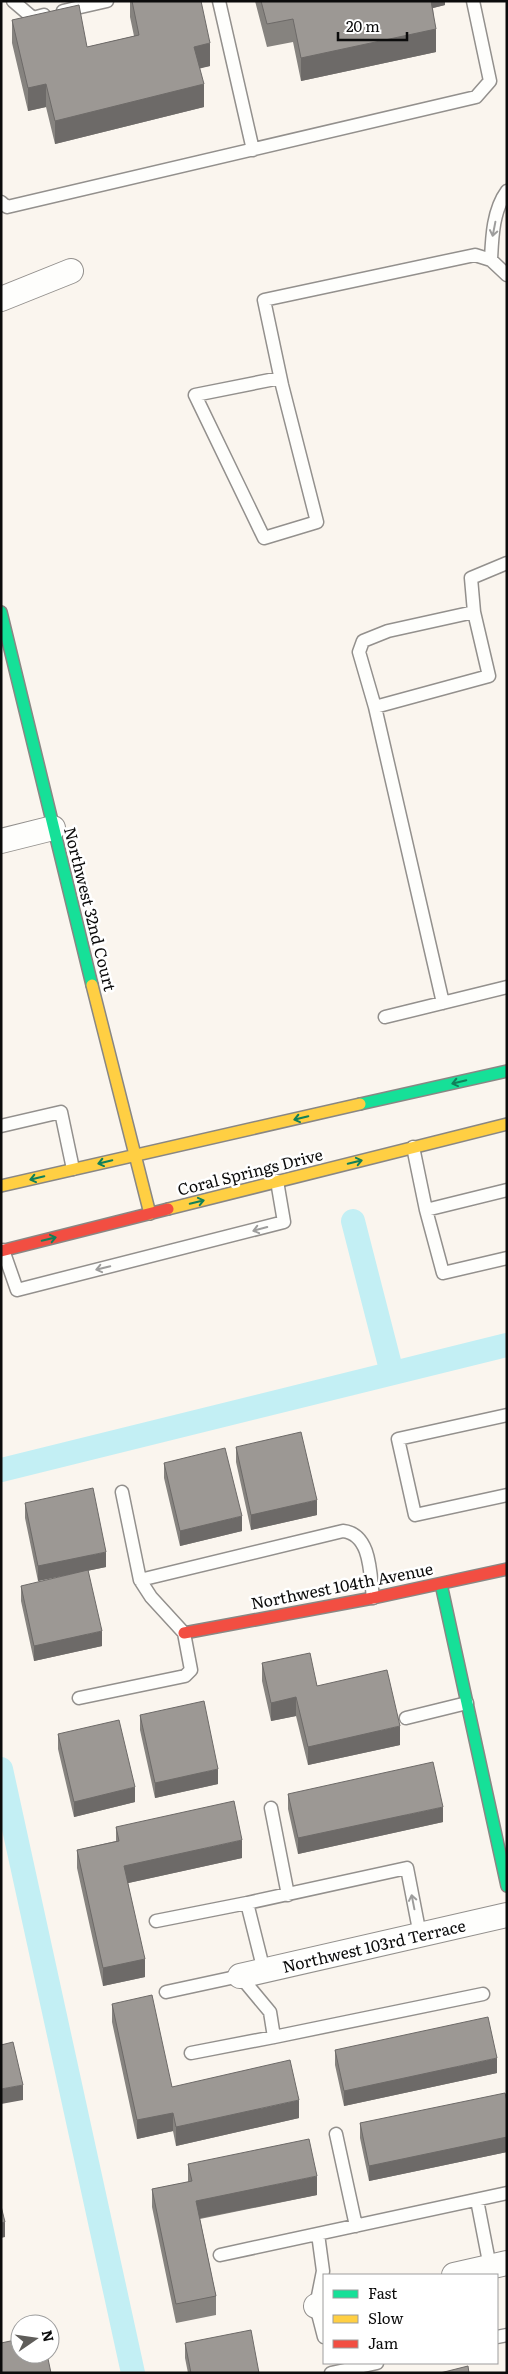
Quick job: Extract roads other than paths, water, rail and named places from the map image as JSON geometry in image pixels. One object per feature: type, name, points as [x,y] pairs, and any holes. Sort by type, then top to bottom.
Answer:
[{"type":"street","points":[[1,299],[72,270]]},
{"type":"street","name":"Northwest 32nd Court","points":[[1,612],[150,1214]]},
{"type":"street","points":[[1,841],[53,828]]},
{"type":"street","points":[[1,1186],[507,1072]]},
{"type":"street","name":"Coral Springs Drive","points":[[2,1250],[507,1124]]},
{"type":"street","name":"Northwest 104th Avenue","points":[[184,1633],[373,1598],[507,1569]]},
{"type":"street","points":[[441,1584],[507,1886]]},
{"type":"street","name":"Northwest 103rd Terrace","points":[[240,1976],[507,1915]]},
{"type":"street","points":[[458,2274],[498,2265]]},
{"type":"lane","points":[[13,1],[33,18],[107,1]]},
{"type":"lane","points":[[219,1],[253,150]]},
{"type":"lane","points":[[1,202],[7,208],[476,97],[490,81],[473,1]]},
{"type":"lane","points":[[491,260],[492,232],[500,199],[507,191]]},
{"type":"lane","points":[[280,378],[195,394],[264,538],[317,522],[280,378],[264,300],[476,255],[491,260],[506,271]]},
{"type":"lane","points":[[375,707],[489,676],[474,612],[470,578],[507,563]]},
{"type":"lane","points":[[443,1003],[375,707],[359,652],[363,641],[388,631],[474,612]]},
{"type":"lane","points":[[385,1017],[507,987]]},
{"type":"lane","points":[[1,1126],[60,1112],[73,1169]]},
{"type":"lane","points":[[413,1147],[442,1273],[507,1258]]},
{"type":"lane","points":[[2,1250],[17,1290],[246,1233],[284,1222],[278,1181]]},
{"type":"lane","points":[[426,1210],[507,1190]]},
{"type":"lane","points":[[507,1415],[398,1439],[415,1515],[507,1495]]},
{"type":"lane","points":[[79,1698],[185,1676],[191,1670],[184,1633],[151,1596],[140,1580],[122,1492]]},
{"type":"lane","points":[[140,1580],[343,1531],[352,1532],[364,1544],[373,1598]]},
{"type":"lane","points":[[406,1718],[467,1703]]},
{"type":"lane","points":[[270,1808],[288,1895]]},
{"type":"lane","points":[[156,1921],[288,1895],[407,1868],[420,1935]]},
{"type":"lane","points":[[247,1903],[264,1971]]},
{"type":"lane","points":[[166,1992],[240,1976],[270,2012],[274,2037]]},
{"type":"lane","points":[[191,2053],[483,1994]]},
{"type":"lane","points":[[336,2134],[356,2226]]},
{"type":"lane","points":[[220,2255],[507,2193]]},
{"type":"lane","points":[[477,2200],[498,2265]]},
{"type":"lane","points":[[318,2234],[323,2271],[320,2305],[323,2329]]},
{"type":"lane","points":[[332,2372],[372,2364]]},
{"type":"waterway","points":[[353,1221],[392,1373]]},
{"type":"waterway","points":[[1,1470],[507,1345]]},
{"type":"waterway","points":[[1,1769],[133,2373]]}]
